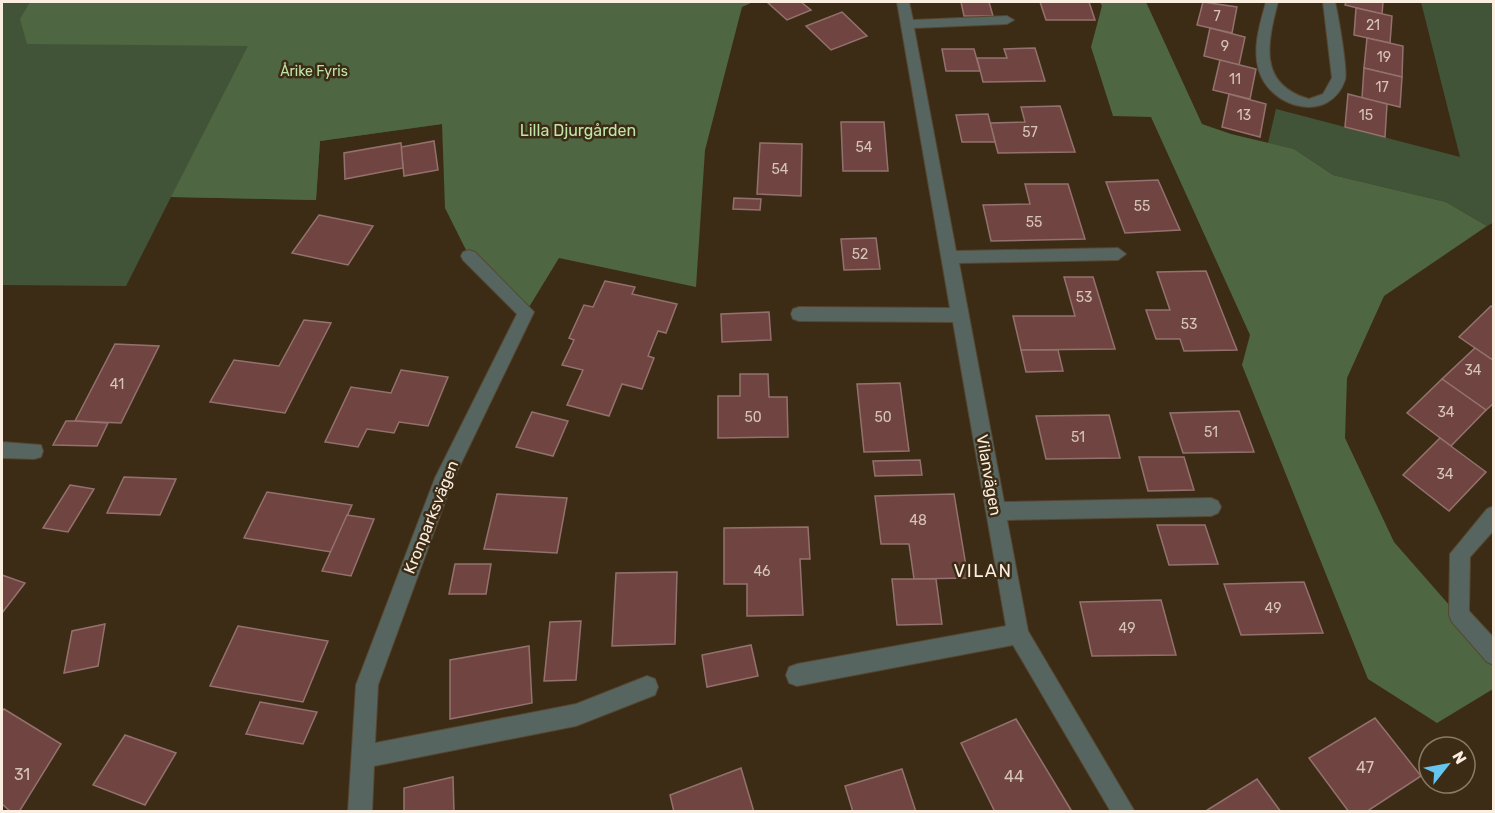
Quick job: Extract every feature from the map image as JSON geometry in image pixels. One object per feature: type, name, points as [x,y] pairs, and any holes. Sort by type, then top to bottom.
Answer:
[{"type":"street","name":"Vilanvägen","points":[[903,2],[1018,634],[1124,812]]},
{"type":"street","points":[[1272,2],[1261,47],[1266,73],[1280,93],[1310,104],[1328,97],[1339,78],[1329,2]]},
{"type":"street","points":[[907,24],[1008,20]]},
{"type":"street","points":[[950,257],[1118,254]]},
{"type":"street","name":"Kronparksvägen","points":[[360,812],[367,685],[444,478],[526,312],[469,256]]},
{"type":"street","points":[[799,314],[960,315]]},
{"type":"street","points":[[2,450],[34,451]]},
{"type":"street","points":[[995,511],[1210,507]]},
{"type":"street","points":[[1492,652],[1459,615],[1460,554],[1494,515]]},
{"type":"street","points":[[797,675],[1018,634]]},
{"type":"street","points":[[363,757],[576,715],[647,687]]},
{"type":"green space","name":"Årike Fyris","points":[[2,2],[753,2],[442,124],[320,141],[316,200],[171,197],[126,286],[2,285]]},
{"type":"green space","name":"Lilla Djurgården","points":[[30,2],[753,2],[742,7],[705,150],[696,287],[559,258],[526,312],[469,256],[445,208],[442,124],[320,141],[316,200],[171,197],[248,46],[27,44],[20,19]]},
{"type":"green space","points":[[1100,2],[1146,2],[1202,124],[1231,134],[1294,149],[1333,175],[1446,202],[1487,226],[1384,296],[1347,378],[1345,438],[1394,542],[1493,655],[1493,689],[1437,723],[1368,679],[1242,365],[1250,335],[1151,117],[1113,116],[1091,47],[1102,6]]},
{"type":"green space","points":[[1421,2],[1493,2],[1494,222],[1487,226],[1446,202],[1333,175],[1294,149],[1268,143],[1276,109],[1460,157]]},
{"type":"building","points":[[801,2],[811,10],[787,20],[768,3]]},
{"type":"building","points":[[961,2],[989,2],[993,16],[964,16]]},
{"type":"building","points":[[1040,2],[1089,2],[1095,20],[1046,20]]},
{"type":"building","points":[[1203,2],[1237,7],[1232,33],[1197,25]]},
{"type":"building","points":[[1346,2],[1383,2],[1382,14],[1345,5]]},
{"type":"building","points":[[1356,8],[1392,16],[1390,43],[1354,35]]},
{"type":"building","points":[[842,12],[867,36],[831,50],[806,26]]},
{"type":"building","points":[[1210,28],[1245,37],[1239,65],[1204,56]]},
{"type":"building","points":[[1367,38],[1403,46],[1402,77],[1364,68]]},
{"type":"building","points":[[1035,48],[1045,81],[983,82],[977,58],[1007,58],[1004,49]]},
{"type":"building","points":[[942,49],[974,49],[980,71],[946,71]]},
{"type":"building","points":[[1220,60],[1256,69],[1250,99],[1213,90]]},
{"type":"building","points":[[1364,68],[1402,77],[1400,107],[1362,98]]},
{"type":"building","points":[[1229,94],[1266,104],[1260,137],[1222,127]]},
{"type":"building","points":[[1348,94],[1387,104],[1385,137],[1345,127]]},
{"type":"building","points":[[1060,106],[1075,152],[998,153],[990,123],[1025,122],[1021,107]]},
{"type":"building","points":[[988,114],[995,142],[962,142],[956,115]]},
{"type":"building","points":[[841,122],[884,122],[888,171],[843,171]]},
{"type":"building","points":[[434,141],[438,170],[404,176],[401,147]]},
{"type":"building","points":[[401,143],[403,168],[345,179],[344,153]]},
{"type":"building","points":[[760,143],[802,144],[801,196],[757,194]]},
{"type":"building","points":[[1158,180],[1180,230],[1125,233],[1106,182]]},
{"type":"building","points":[[1025,184],[1068,184],[1085,239],[991,241],[983,205],[1030,204]]},
{"type":"building","points":[[734,198],[761,199],[760,210],[733,209]]},
{"type":"building","points":[[319,215],[373,226],[348,265],[292,253]]},
{"type":"building","points":[[876,238],[880,269],[844,270],[841,239]]},
{"type":"building","points":[[1206,271],[1237,350],[1184,351],[1180,339],[1156,339],[1146,310],[1170,310],[1157,272]]},
{"type":"building","points":[[1064,277],[1093,277],[1115,349],[1021,350],[1013,316],[1075,316]]},
{"type":"building","points":[[605,281],[635,287],[632,294],[677,304],[666,333],[658,331],[648,356],[654,358],[642,389],[622,384],[609,416],[567,405],[583,370],[562,365],[574,340],[569,338],[584,305],[593,307]]},
{"type":"building","points":[[1491,306],[1494,308],[1494,361],[1459,337]]},
{"type":"building","points":[[769,312],[771,340],[722,342],[721,314]]},
{"type":"building","points":[[304,320],[331,323],[285,413],[210,402],[234,360],[279,366]]},
{"type":"building","points":[[115,344],[159,346],[121,423],[75,421]]},
{"type":"building","points":[[1475,348],[1494,361],[1494,403],[1486,410],[1442,379]]},
{"type":"building","points":[[1021,350],[1058,350],[1063,371],[1026,372]]},
{"type":"building","points":[[401,370],[448,377],[428,426],[399,422],[394,433],[367,429],[358,447],[325,442],[351,387],[391,393]]},
{"type":"building","points":[[740,374],[768,374],[769,397],[787,397],[788,437],[718,438],[718,396],[740,396]]},
{"type":"building","points":[[1442,379],[1486,410],[1451,446],[1407,413]]},
{"type":"building","points":[[900,383],[909,451],[864,452],[857,384]]},
{"type":"building","points":[[1239,411],[1254,452],[1183,453],[1170,413]]},
{"type":"building","points":[[532,412],[568,421],[553,456],[516,447]]},
{"type":"building","points":[[1109,415],[1120,458],[1046,459],[1036,416]]},
{"type":"building","points":[[66,421],[108,423],[97,446],[53,445]]},
{"type":"building","points":[[1440,438],[1486,472],[1449,511],[1403,475]]},
{"type":"building","points":[[1139,457],[1184,457],[1194,490],[1148,491]]},
{"type":"building","points":[[920,460],[922,475],[875,476],[873,461]]},
{"type":"building","points":[[124,477],[176,479],[160,515],[107,513]]},
{"type":"building","points":[[70,485],[94,489],[68,532],[43,528]]},
{"type":"building","points":[[267,492],[352,505],[331,552],[244,538]]},
{"type":"building","points":[[497,494],[567,498],[557,553],[484,549]]},
{"type":"building","points":[[954,494],[968,578],[914,579],[909,544],[881,544],[875,496]]},
{"type":"building","points":[[347,515],[374,519],[351,576],[322,571]]},
{"type":"building","points":[[1157,525],[1205,525],[1218,564],[1169,565]]},
{"type":"building","points":[[808,527],[810,559],[800,559],[803,615],[747,616],[747,584],[724,584],[724,528]]},
{"type":"building","points":[[455,564],[491,564],[486,594],[449,594]]},
{"type":"building","points":[[677,572],[675,644],[612,646],[616,573]]},
{"type":"building","points":[[2,575],[25,583],[2,613]]},
{"type":"building","points":[[892,579],[936,579],[942,624],[897,625]]},
{"type":"building","points":[[1304,582],[1323,633],[1241,635],[1224,584]]},
{"type":"building","points":[[1161,600],[1176,655],[1092,656],[1080,602]]},
{"type":"building","points":[[581,621],[576,680],[544,681],[550,622]]},
{"type":"building","points":[[105,624],[98,666],[64,673],[72,631]]},
{"type":"building","points":[[238,626],[328,641],[303,702],[210,686]]},
{"type":"building","points":[[751,645],[758,676],[707,687],[702,655]]},
{"type":"building","points":[[529,646],[532,703],[450,719],[450,660]]},
{"type":"building","points":[[260,702],[317,712],[303,744],[246,734]]},
{"type":"building","points":[[4,709],[61,744],[19,812],[11,812],[2,804],[2,711]]},
{"type":"building","points":[[1375,718],[1417,771],[1417,779],[1366,812],[1349,812],[1309,758]]},
{"type":"building","points":[[1016,719],[1071,810],[1069,812],[995,812],[961,743]]},
{"type":"building","points":[[125,735],[176,753],[145,805],[93,785]]},
{"type":"building","points":[[741,768],[754,812],[674,812],[670,795]]},
{"type":"building","points":[[902,769],[916,812],[853,812],[845,786]]},
{"type":"building","points":[[453,777],[454,812],[404,812],[404,788]]},
{"type":"building","points":[[1257,779],[1281,812],[1204,812]]},
{"type":"district","name":"VILAN","points":[[983,571]]}]
